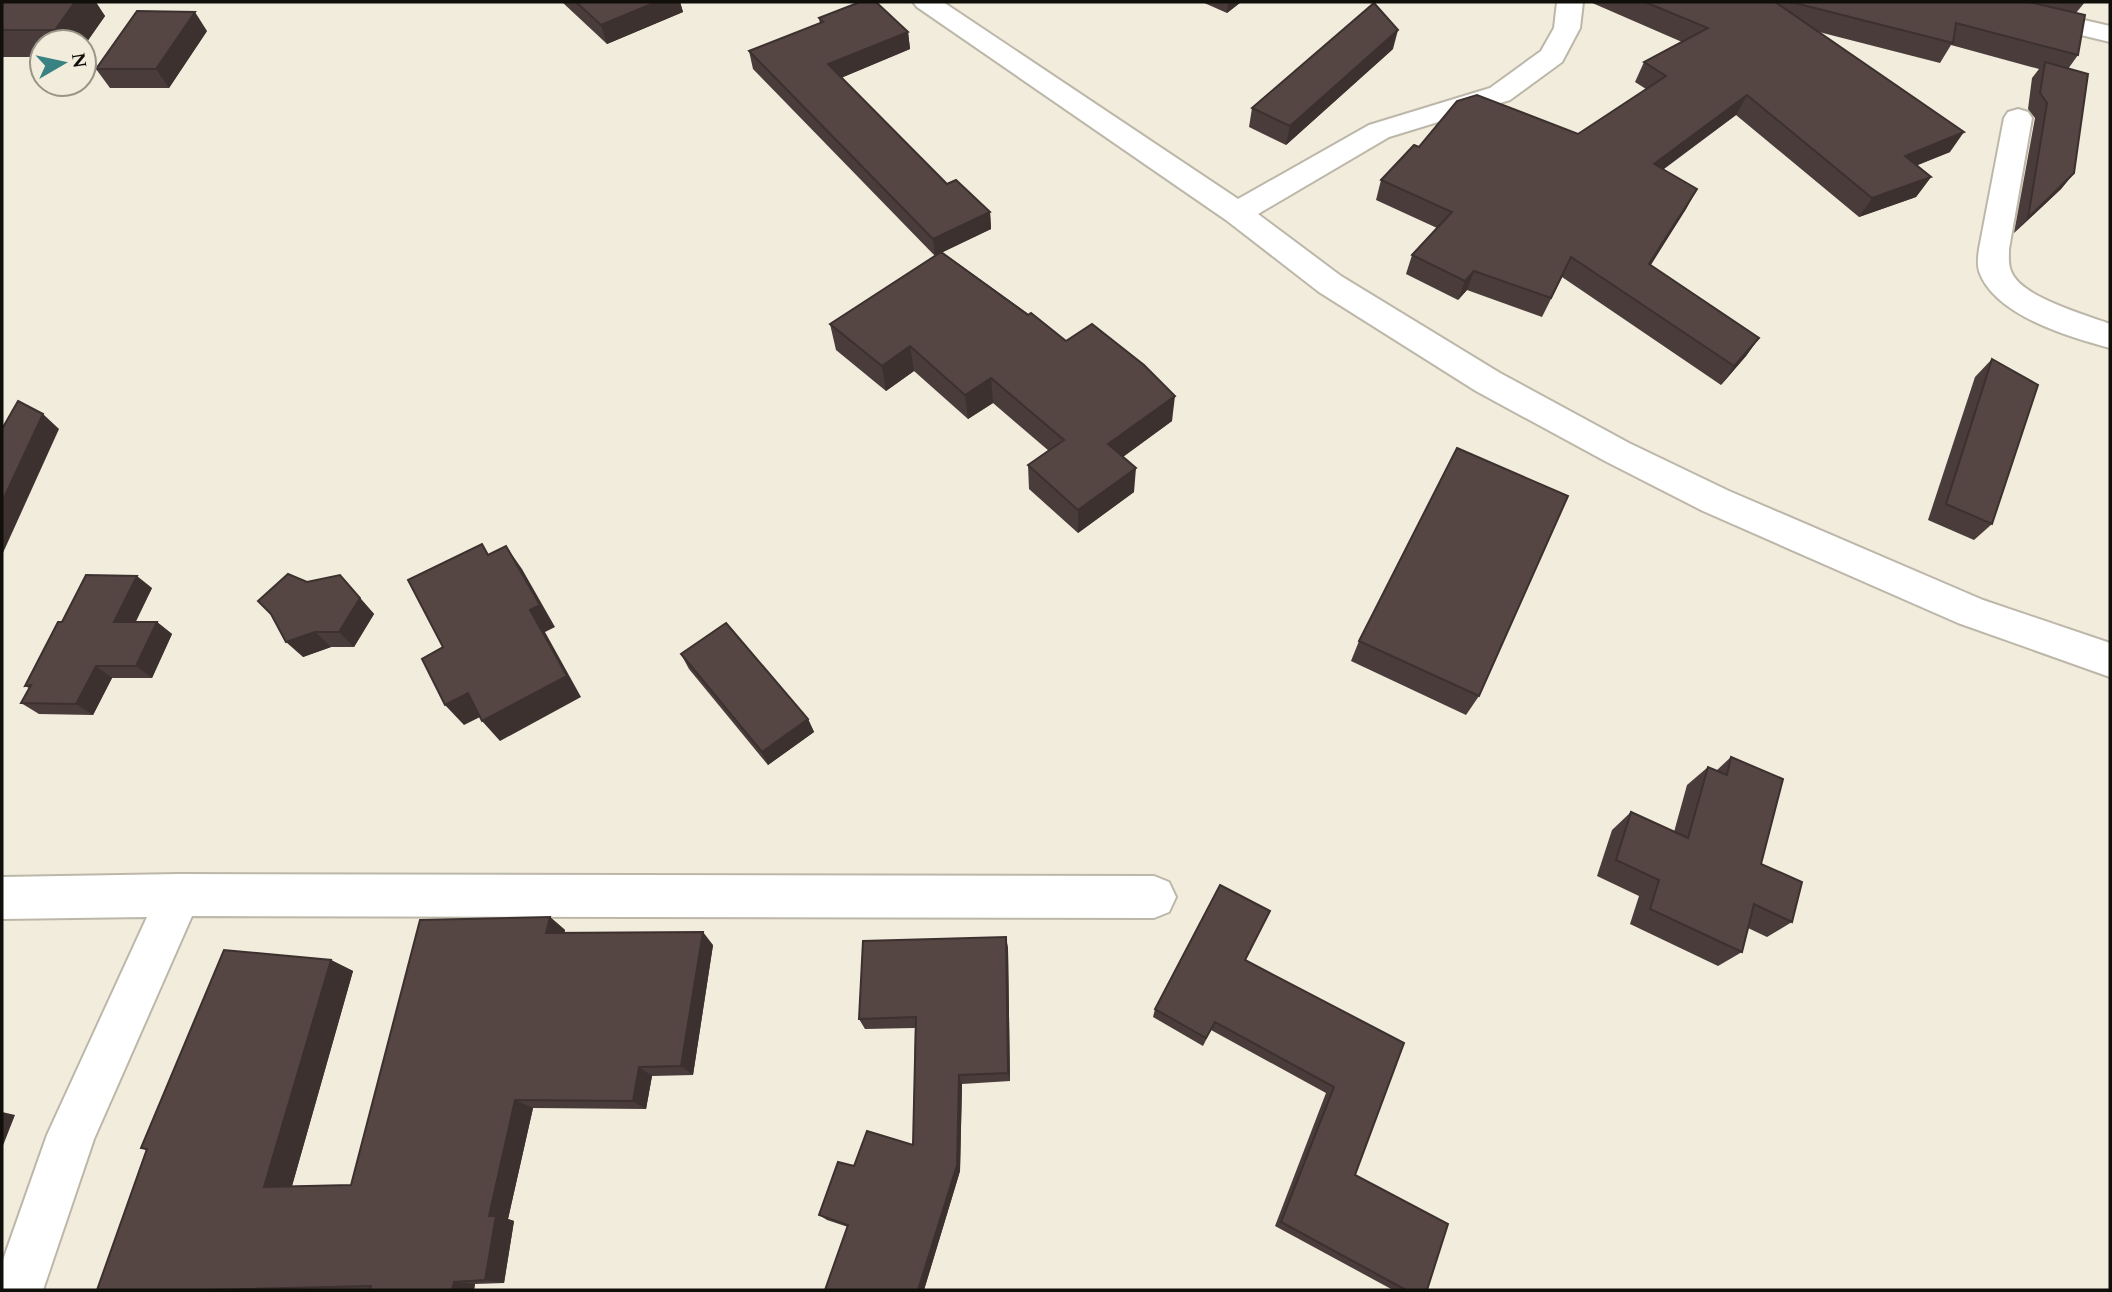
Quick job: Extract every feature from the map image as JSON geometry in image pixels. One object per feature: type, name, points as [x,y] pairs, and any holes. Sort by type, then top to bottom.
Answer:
[{"type":"street","points":[[926,2],[1237,213],[1330,284],[1488,382],[1617,452],[1716,500],[1971,611],[2110,660]]},
{"type":"street","points":[[1237,213],[1379,131],[1500,94],[1552,56],[1567,28],[1570,2]]},
{"type":"street","points":[[1973,2],[2110,34]]},
{"type":"street","points":[[2018,118],[1994,249],[1994,268],[2007,289],[2020,299],[2110,336]]},
{"type":"street","points":[[2,898],[179,895],[1154,897]]},
{"type":"street","points":[[18,1290],[71,1135],[179,895]]},
{"type":"building","points":[[2,2],[75,2],[56,28],[2,30]]},
{"type":"building","points":[[576,2],[656,2],[601,25]]},
{"type":"building","points":[[860,2],[876,2],[908,32],[828,64],[947,184],[956,180],[990,212],[933,239],[749,51],[823,22],[819,18]]},
{"type":"building","points":[[1645,2],[1775,2],[1964,132],[1905,156],[1931,177],[1872,198],[1747,95],[1654,164],[1697,189],[1649,264],[1759,338],[1734,366],[1571,257],[1551,298],[1474,271],[1465,281],[1412,255],[1452,212],[1381,180],[1414,145],[1419,147],[1457,101],[1477,95],[1578,134],[1666,76],[1644,62],[1708,28]]},
{"type":"building","points":[[1791,2],[2029,2],[2085,15],[2078,55],[1956,23],[1953,43]]},
{"type":"building","points":[[1374,3],[1398,30],[1290,126],[1252,108]]},
{"type":"building","points":[[137,11],[195,12],[156,69],[98,69]]},
{"type":"building","points":[[2045,62],[2088,74],[2074,173],[2028,218],[2047,103],[2040,93]]},
{"type":"building","points":[[941,252],[1028,315],[1031,313],[1066,341],[1092,324],[1144,365],[1175,396],[1108,444],[1136,468],[1078,510],[1028,465],[1064,440],[991,378],[965,395],[910,346],[882,366],[830,324]]},
{"type":"building","points":[[1992,359],[2038,385],[1992,524],[1946,504]]},
{"type":"building","points":[[18,401],[43,414],[2,502],[2,429]]},
{"type":"building","points":[[1457,448],[1568,496],[1479,696],[1359,641]]},
{"type":"building","points":[[482,544],[488,555],[506,546],[540,605],[530,610],[567,676],[482,721],[468,693],[445,705],[422,659],[443,647],[408,580]]},
{"type":"building","points":[[288,574],[307,582],[340,575],[360,598],[339,632],[315,632],[286,642],[271,614],[258,601]]},
{"type":"building","points":[[86,575],[137,576],[114,622],[157,622],[136,666],[96,666],[76,704],[21,703],[31,685],[25,686]]},
{"type":"building","points":[[726,623],[808,719],[762,752],[681,654]]},
{"type":"building","points":[[1731,757],[1783,779],[1761,864],[1802,882],[1792,922],[1754,904],[1742,952],[1650,909],[1659,880],[1616,860],[1631,812],[1688,838],[1708,767],[1727,775]]},
{"type":"building","points":[[1220,885],[1270,911],[1245,960],[1404,1043],[1355,1175],[1448,1224],[1427,1290],[1406,1290],[1281,1222],[1334,1087],[1215,1022],[1206,1038],[1155,1009]]},
{"type":"building","points":[[550,917],[546,933],[703,932],[681,1066],[639,1067],[633,1101],[515,1100],[489,1216],[496,1216],[485,1280],[454,1282],[452,1290],[370,1290],[371,1286],[97,1290],[147,1149],[141,1148],[224,950],[331,960],[264,1187],[351,1185],[420,920]]},
{"type":"building","points":[[1006,937],[1008,1073],[959,1075],[957,1165],[918,1290],[825,1290],[848,1225],[819,1215],[838,1162],[854,1166],[867,1131],[913,1145],[916,1017],[859,1019],[863,941]]}]
